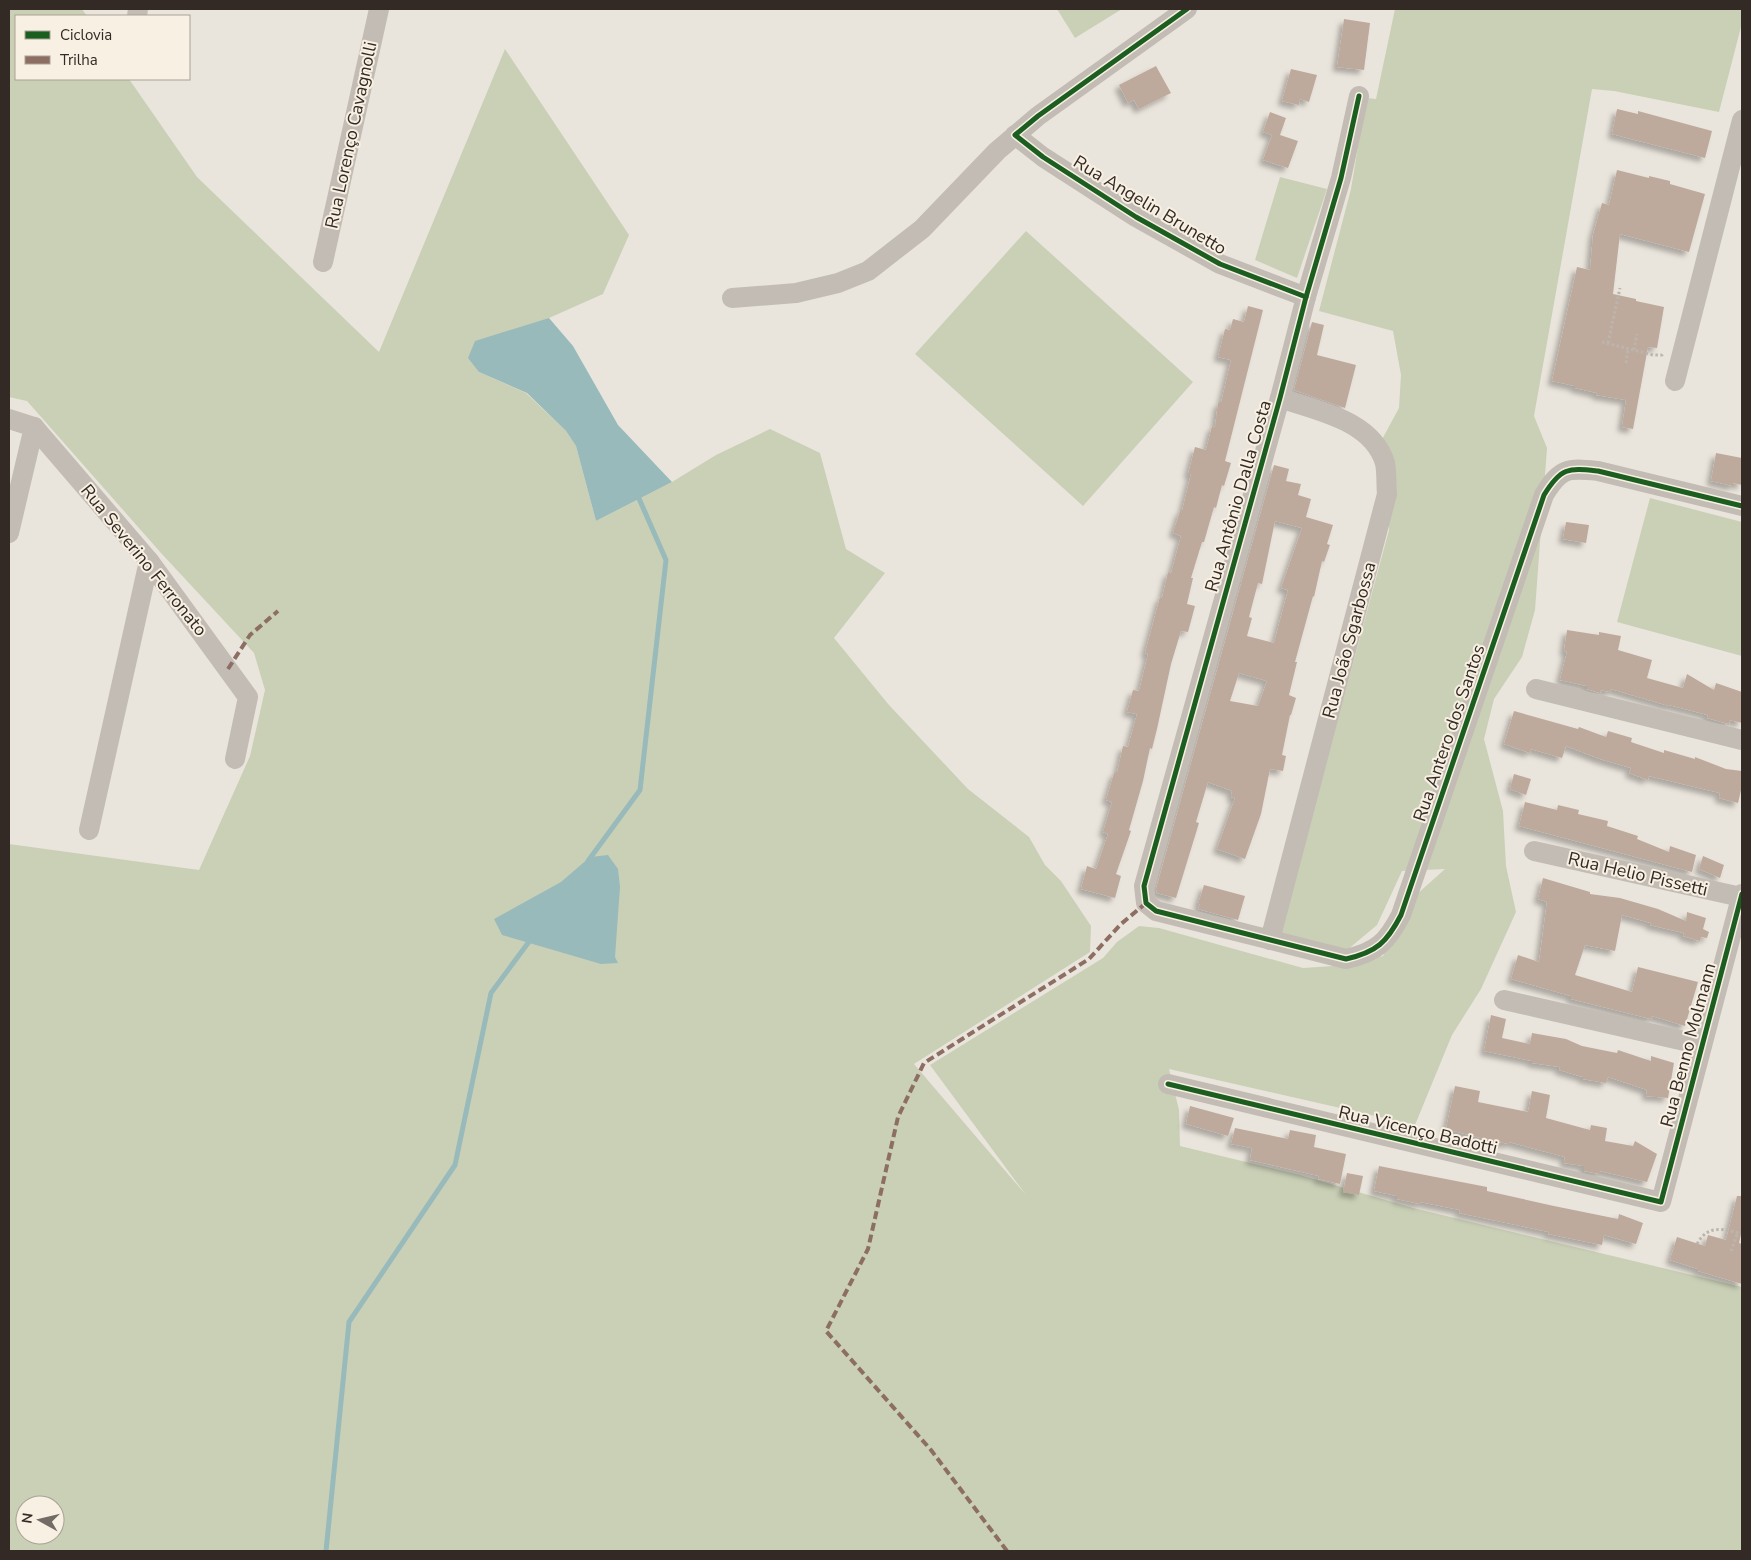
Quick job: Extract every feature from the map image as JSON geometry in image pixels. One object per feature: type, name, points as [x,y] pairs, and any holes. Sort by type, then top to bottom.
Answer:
[{"type":"street","name":"Rua Lorenço Cavagnolli","points":[[323,262],[378,9]]},
{"type":"street","points":[[732,298],[796,293],[838,283],[868,271],[922,229],[997,151],[1038,116],[1187,9]]},
{"type":"street","name":"Rua Antônio Dalla Costa","points":[[1146,903],[1144,886],[1280,398],[1306,297],[1341,178],[1359,96]]},
{"type":"street","points":[[1675,382],[1741,132]]},
{"type":"street","name":"Rua Angelin Brunetto","points":[[1015,135],[1043,157],[1144,222],[1220,264],[1306,297]]},
{"type":"street","name":"Rua João Sgarbossa","points":[[1270,940],[1387,494],[1385,464],[1376,445],[1359,428],[1334,416],[1280,398]]},
{"type":"street","points":[[9,419],[34,428],[9,533]]},
{"type":"street","name":"Rua Severino Ferronato","points":[[34,428],[149,561],[248,697],[236,759]]},
{"type":"street","name":"Rua Antero dos Santos","points":[[1146,903],[1156,911],[1346,959],[1365,955],[1378,946],[1391,933],[1401,915],[1544,495],[1553,481],[1564,471],[1579,469],[1598,471],[1742,506]]},
{"type":"street","points":[[89,830],[149,561]]},
{"type":"street","points":[[1536,689],[1742,740]]},
{"type":"street","name":"Rua Helio Pissetti","points":[[1534,851],[1742,896]]},
{"type":"street","name":"Rua Benno Molmann","points":[[1662,1202],[1742,896]]},
{"type":"street","points":[[1504,1000],[1702,1045]]},
{"type":"street","name":"Rua Vicenço Badotti","points":[[1168,1084],[1662,1202]]},
{"type":"path","points":[[1608,343],[1620,288]]},
{"type":"path","points":[[1634,350],[1637,334]]},
{"type":"path","points":[[1602,342],[1662,355],[1664,347]]},
{"type":"path","points":[[1626,363],[1628,348]]},
{"type":"path","points":[[1696,1244],[1702,1234],[1711,1230],[1729,1230],[1742,1234]]},
{"type":"path","points":[[1731,1251],[1738,1232]]},
{"type":"green space","points":[[9,9],[82,9],[86,15],[15,15],[15,80],[130,80],[197,177],[379,352],[505,49],[629,235],[603,294],[549,318],[479,372],[526,393],[566,431],[576,446],[596,521],[672,482],[716,455],[770,429],[820,453],[846,549],[885,573],[834,638],[889,705],[968,789],[1029,837],[1045,865],[1061,881],[1091,926],[1090,952],[914,1064],[1026,1195],[930,1065],[1103,958],[1117,942],[1139,926],[1159,928],[1303,968],[1348,965],[1383,956],[1416,895],[1445,869],[1402,871],[1377,925],[1346,951],[1277,945],[1389,530],[1387,469],[1379,445],[1399,408],[1401,375],[1393,331],[1319,311],[1351,189],[1366,98],[1376,99],[1395,9],[1742,9],[1742,23],[1719,112],[1614,91],[1592,89],[1534,416],[1547,448],[1535,610],[1522,657],[1494,699],[1484,739],[1503,811],[1506,866],[1516,912],[1481,989],[1452,1035],[1415,1125],[1169,1069],[1179,1110],[1180,1146],[1300,1175],[1413,1208],[1742,1287],[1742,1551],[9,1551],[9,844],[199,870],[250,756],[265,690],[254,653],[161,553],[27,401],[9,397]]},
{"type":"green space","points":[[1057,9],[1122,9],[1075,38]]},
{"type":"green space","points":[[1280,177],[1327,189],[1297,278],[1255,260]]},
{"type":"green space","points":[[1026,231],[1193,382],[1083,506],[915,354]]},
{"type":"green space","points":[[1650,498],[1742,522],[1742,656],[1617,622]]},
{"type":"water","points":[[549,318],[573,346],[618,425],[672,482],[596,521],[576,446],[566,431],[527,393],[479,372],[468,358],[475,341]]},
{"type":"water","points":[[608,855],[618,869],[620,887],[615,957],[618,963],[601,964],[502,935],[494,919],[561,882],[590,857]]},
{"type":"building","points":[[1344,19],[1370,23],[1364,70],[1337,67]]},
{"type":"building","points":[[1156,66],[1171,93],[1139,109],[1134,100],[1128,103],[1119,85]]},
{"type":"building","points":[[1291,69],[1317,75],[1309,102],[1300,99],[1299,105],[1282,101]]},
{"type":"building","points":[[1617,109],[1638,114],[1638,111],[1712,131],[1705,158],[1612,134]]},
{"type":"building","points":[[1270,112],[1286,118],[1280,135],[1298,141],[1288,168],[1263,160],[1272,135],[1263,132]]},
{"type":"building","points":[[1617,170],[1670,181],[1670,184],[1705,194],[1689,252],[1620,234],[1613,294],[1664,307],[1657,348],[1648,347],[1633,429],[1622,427],[1626,400],[1596,395],[1597,393],[1552,381],[1577,267],[1590,270],[1593,235],[1602,203],[1609,205]]},
{"type":"building","points":[[1248,306],[1263,310],[1225,461],[1231,463],[1224,486],[1222,485],[1216,508],[1214,507],[1191,578],[1193,578],[1187,604],[1195,606],[1188,632],[1181,631],[1171,664],[1152,749],[1150,748],[1129,830],[1131,831],[1116,874],[1121,876],[1115,898],[1081,889],[1087,866],[1096,869],[1108,834],[1103,832],[1112,802],[1106,800],[1114,773],[1117,773],[1123,746],[1128,747],[1137,714],[1127,712],[1133,690],[1139,691],[1148,654],[1145,653],[1160,597],[1162,598],[1168,572],[1171,573],[1181,536],[1173,533],[1180,511],[1182,511],[1195,447],[1206,450],[1212,426],[1215,427],[1218,403],[1221,403],[1231,360],[1218,357],[1225,329],[1230,330],[1233,319],[1244,322]]},
{"type":"building","points":[[1312,322],[1324,325],[1317,355],[1356,365],[1345,408],[1294,390]]},
{"type":"building","points":[[1716,453],[1742,458],[1742,485],[1733,483],[1733,486],[1711,481]]},
{"type":"building","points":[[1274,465],[1289,469],[1286,481],[1301,484],[1298,495],[1311,499],[1306,517],[1333,525],[1327,544],[1330,545],[1324,562],[1322,561],[1314,597],[1295,662],[1297,662],[1289,695],[1296,698],[1290,715],[1282,755],[1286,756],[1283,771],[1270,769],[1261,814],[1245,859],[1217,849],[1235,798],[1231,797],[1232,791],[1208,782],[1196,822],[1199,823],[1176,898],[1157,893],[1156,889]],"holes":[[[1275,521],[1302,528],[1281,588],[1288,590],[1274,643],[1247,636],[1252,618],[1249,617],[1258,583],[1262,584]],[[1239,673],[1267,681],[1258,706],[1230,701]]]},
{"type":"building","points":[[1566,522],[1589,525],[1586,543],[1563,539]]},
{"type":"building","points":[[1567,630],[1599,635],[1599,632],[1621,636],[1618,650],[1652,660],[1647,678],[1683,688],[1687,674],[1714,690],[1716,683],[1742,692],[1742,723],[1730,720],[1729,724],[1707,718],[1708,715],[1611,689],[1610,692],[1601,690],[1600,693],[1587,689],[1587,686],[1560,680],[1567,652],[1564,651]]},
{"type":"building","points":[[1514,711],[1578,729],[1579,727],[1606,737],[1608,731],[1632,738],[1631,742],[1664,753],[1664,750],[1695,759],[1695,757],[1726,769],[1742,771],[1742,786],[1738,803],[1719,798],[1720,793],[1649,776],[1648,780],[1629,773],[1631,768],[1566,746],[1562,758],[1531,749],[1530,753],[1504,744]]},
{"type":"building","points":[[1514,774],[1531,779],[1526,795],[1510,789]]},
{"type":"building","points":[[1525,802],[1557,810],[1558,805],[1579,810],[1578,814],[1608,821],[1607,826],[1638,836],[1637,839],[1669,852],[1670,846],[1696,855],[1692,872],[1519,826]]},
{"type":"building","points":[[1703,856],[1724,865],[1720,878],[1699,869]]},
{"type":"building","points":[[1543,878],[1590,892],[1590,894],[1620,898],[1658,909],[1686,921],[1687,912],[1706,918],[1703,929],[1709,932],[1707,938],[1701,937],[1700,941],[1683,936],[1684,933],[1650,925],[1651,923],[1622,915],[1615,951],[1585,945],[1575,975],[1632,992],[1638,967],[1698,982],[1685,1026],[1652,1016],[1651,1019],[1571,999],[1571,996],[1511,979],[1518,955],[1539,962],[1547,902],[1538,899]]},
{"type":"building","points":[[1204,885],[1245,896],[1238,920],[1198,909]]},
{"type":"building","points":[[1491,1015],[1506,1019],[1502,1038],[1530,1044],[1532,1033],[1566,1039],[1582,1046],[1617,1053],[1618,1050],[1651,1061],[1651,1056],[1674,1063],[1668,1098],[1646,1096],[1647,1090],[1608,1077],[1606,1083],[1583,1079],[1583,1077],[1559,1070],[1560,1067],[1532,1063],[1532,1061],[1484,1051]]},
{"type":"building","points":[[1455,1086],[1480,1091],[1478,1102],[1528,1112],[1532,1091],[1550,1095],[1546,1118],[1590,1130],[1591,1125],[1607,1128],[1605,1141],[1633,1146],[1635,1141],[1657,1154],[1647,1182],[1600,1171],[1600,1174],[1584,1171],[1584,1166],[1564,1163],[1565,1157],[1509,1142],[1509,1144],[1446,1129]]},
{"type":"building","points":[[1190,1106],[1234,1118],[1228,1136],[1186,1124]]},
{"type":"building","points":[[1235,1128],[1288,1139],[1290,1130],[1316,1135],[1314,1147],[1346,1154],[1340,1184],[1318,1179],[1319,1176],[1250,1160],[1252,1148],[1231,1144]]},
{"type":"building","points":[[1379,1166],[1487,1187],[1487,1191],[1618,1219],[1619,1214],[1643,1223],[1636,1244],[1604,1235],[1602,1245],[1548,1234],[1549,1232],[1459,1213],[1460,1210],[1397,1199],[1397,1196],[1374,1191]]},
{"type":"building","points":[[1347,1173],[1363,1176],[1359,1195],[1343,1192]]},
{"type":"building","points":[[1737,1196],[1742,1196],[1742,1230],[1739,1243],[1742,1244],[1742,1284],[1698,1271],[1698,1269],[1670,1260],[1677,1237],[1705,1246],[1708,1235],[1726,1240]]},
{"type":"waterway","points":[[588,861],[640,790],[666,560],[637,494]]},
{"type":"waterway","points":[[326,1551],[349,1322],[455,1165],[491,993],[531,939]]},
{"type":"marked path","points":[[228,669],[250,635],[278,611]]},
{"type":"marked path","points":[[1007,1551],[931,1450],[826,1331],[868,1249],[898,1117],[924,1063],[1089,959],[1121,924],[1146,903]]},
{"type":"cycle path","points":[[1187,9],[1038,116],[1015,135],[1043,157],[1136,217],[1220,264],[1306,297]]},
{"type":"cycle path","points":[[1359,96],[1341,178],[1306,297],[1280,398],[1144,886],[1146,903],[1156,911],[1346,959],[1373,949],[1386,939],[1401,915],[1544,495],[1555,479],[1566,471],[1598,471],[1742,506]]},
{"type":"cycle path","points":[[1168,1084],[1661,1202],[1742,894]]}]
